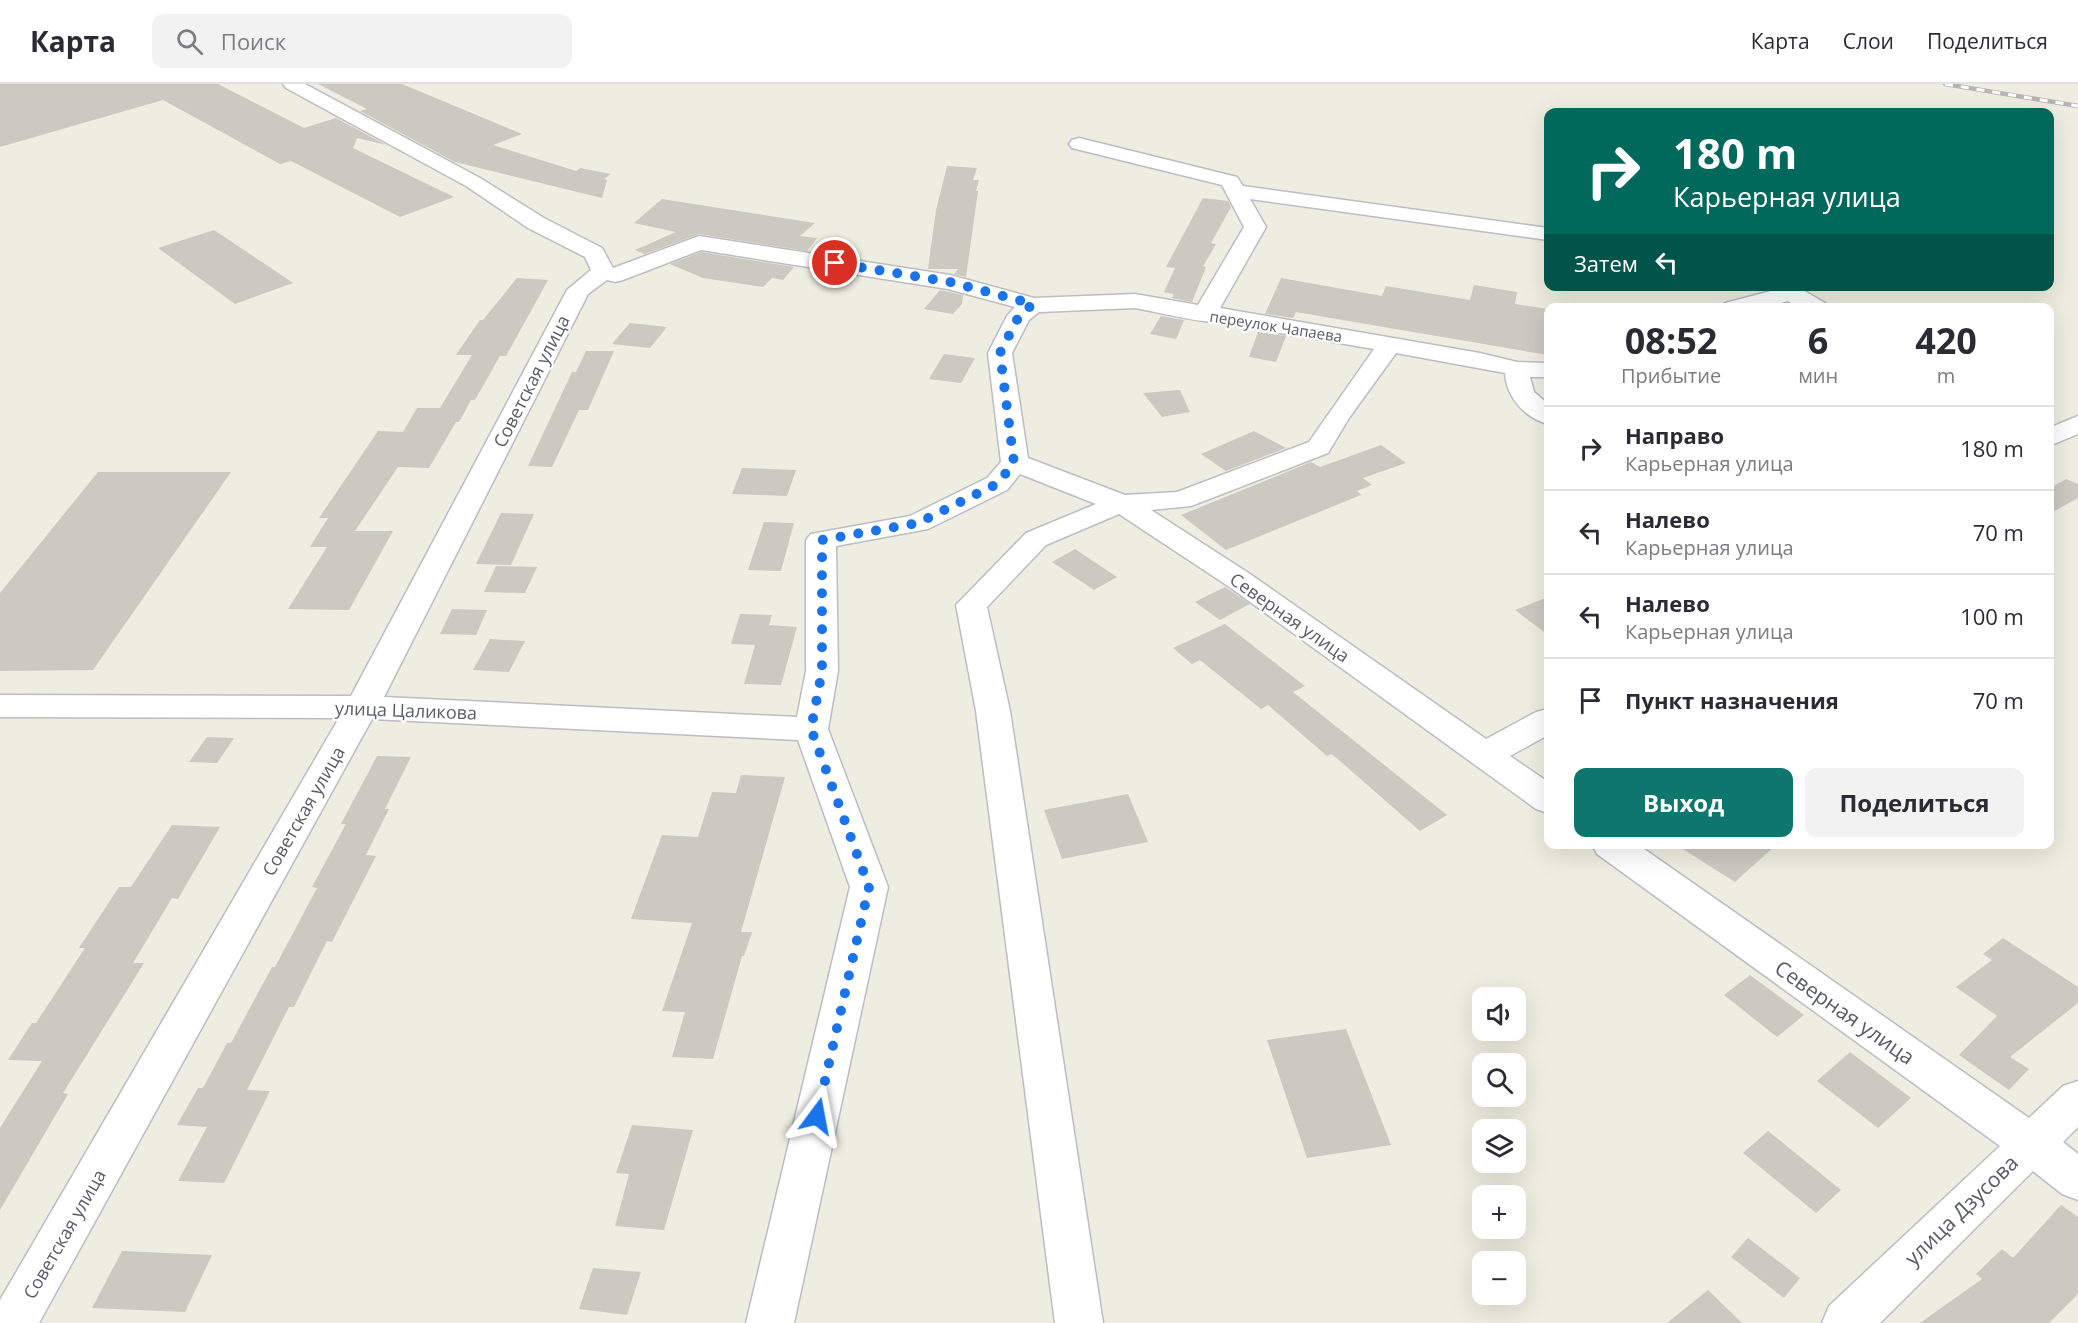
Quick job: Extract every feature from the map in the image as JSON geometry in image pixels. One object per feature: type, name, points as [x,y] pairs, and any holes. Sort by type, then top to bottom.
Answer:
[{"type":"street","points":[[292,84],[473,182],[536,223],[594,253],[590,281]]},
{"type":"street","points":[[1079,144],[1230,181],[1255,227],[1204,315]]},
{"type":"street","points":[[1236,191],[1544,233]]},
{"type":"street","name":"переулок Чапаева","points":[[590,281],[615,275],[699,243],[950,282],[1033,304],[1135,301],[1204,315],[1480,360],[1517,369],[1544,370]]},
{"type":"street","name":"Советская улица","points":[[13,1323],[362,707],[590,281]]},
{"type":"street","points":[[1747,303],[1782,291]]},
{"type":"street","points":[[1787,291],[1807,303]]},
{"type":"street","points":[[770,1323],[869,887],[811,729],[822,671],[822,540],[918,523],[997,484],[1014,463],[1000,353],[1019,316],[1033,304]]},
{"type":"street","points":[[1079,1323],[993,711],[971,605],[1036,539],[1084,517],[1122,504],[1181,500],[1319,447],[1337,417],[1389,345]]},
{"type":"street","points":[[1517,369],[1517,385],[1525,398],[1544,413]]},
{"type":"street","points":[[2054,437],[2078,424]]},
{"type":"street","points":[[2054,442],[2078,454]]},
{"type":"street","name":"Северная улица","points":[[1014,463],[1122,504],[1239,580],[1544,797]]},
{"type":"street","name":"улица Цаликова","points":[[0,706],[362,707],[811,729]]},
{"type":"street","points":[[1484,755],[1544,722]]},
{"type":"street","name":"Северная улица","points":[[1617,849],[2030,1143],[2078,1180]]},
{"type":"street","name":"улица Дзусова","points":[[1846,1323],[2078,1099]]},
{"type":"building","points":[[0,84],[218,84],[304,128],[336,118],[386,145],[357,138],[353,148],[454,197],[400,217],[291,161],[280,164],[163,100],[0,147]]},
{"type":"building","points":[[318,84],[402,84],[522,134],[493,145],[576,171],[580,168],[611,174],[604,179],[607,180],[602,198],[455,162],[360,111],[367,109]]},
{"type":"building","points":[[947,166],[977,168],[973,180],[979,180],[976,191],[978,191],[966,277],[954,274],[958,269],[928,269],[936,210]]},
{"type":"building","points":[[1203,198],[1228,201],[1231,207],[1211,243],[1216,244],[1203,266],[1206,267],[1192,302],[1172,298],[1174,294],[1164,292],[1175,268],[1166,267]]},
{"type":"building","points":[[662,199],[815,223],[800,236],[817,238],[807,251],[699,234],[645,254],[635,250],[676,232],[634,223]]},
{"type":"building","points":[[214,230],[293,283],[235,304],[158,248]]},
{"type":"building","points":[[701,252],[794,267],[783,280],[772,278],[763,287],[703,278],[670,264]]},
{"type":"building","points":[[517,278],[548,280],[506,356],[500,356],[475,400],[471,400],[459,422],[456,422],[429,468],[398,467],[355,531],[393,531],[349,610],[288,609],[327,547],[310,547],[328,518],[319,518],[378,431],[403,432],[417,408],[440,408],[472,355],[456,355],[480,320],[483,320]]},
{"type":"building","points":[[1281,278],[1382,296],[1386,286],[1470,300],[1474,285],[1517,292],[1515,304],[1544,308],[1544,354],[1296,312],[1293,318],[1265,314]]},
{"type":"building","points":[[940,290],[963,295],[962,304],[953,314],[924,309]]},
{"type":"building","points":[[1161,316],[1184,320],[1176,339],[1150,334]]},
{"type":"building","points":[[630,323],[667,327],[650,348],[612,344]]},
{"type":"building","points":[[1258,332],[1286,336],[1276,362],[1249,357]]},
{"type":"building","points":[[586,351],[614,351],[588,410],[579,410],[552,467],[528,466],[572,372],[576,372]]},
{"type":"building","points":[[944,354],[975,358],[961,383],[929,379]]},
{"type":"building","points":[[1180,390],[1190,412],[1162,417],[1143,393]]},
{"type":"building","points":[[1254,431],[1286,448],[1226,471],[1201,454]]},
{"type":"building","points":[[1381,445],[1406,463],[1363,478],[1372,485],[1357,491],[1361,495],[1226,550],[1181,515],[1311,462],[1320,467]]},
{"type":"building","points":[[742,468],[796,470],[787,496],[732,494]]},
{"type":"building","points":[[98,472],[231,472],[93,670],[0,671],[0,593]]},
{"type":"building","points":[[2066,479],[2078,484],[2078,498],[2054,511],[2054,486]]},
{"type":"building","points":[[501,513],[534,514],[511,565],[476,564]]},
{"type":"building","points":[[764,522],[794,523],[781,571],[748,570]]},
{"type":"building","points":[[1075,549],[1117,577],[1094,590],[1052,562]]},
{"type":"building","points":[[496,566],[537,567],[525,593],[484,592]]},
{"type":"building","points":[[1225,587],[1250,604],[1220,620],[1195,602]]},
{"type":"building","points":[[1544,599],[1544,632],[1515,610]]},
{"type":"building","points":[[452,609],[487,610],[476,635],[440,634]]},
{"type":"building","points":[[740,614],[772,615],[769,625],[797,627],[781,685],[744,684],[755,645],[731,644]]},
{"type":"building","points":[[1225,624],[1305,686],[1293,692],[1447,815],[1420,831],[1332,754],[1327,756],[1268,705],[1261,709],[1200,660],[1192,664],[1173,648]]},
{"type":"building","points":[[490,639],[525,641],[509,672],[473,670]]},
{"type":"building","points":[[207,737],[234,738],[217,763],[189,762]]},
{"type":"building","points":[[377,756],[411,757],[385,809],[389,809],[366,855],[376,856],[332,942],[327,941],[294,1007],[289,1007],[247,1090],[270,1091],[224,1183],[178,1181],[207,1127],[177,1125],[198,1088],[203,1088],[227,1043],[231,1043],[272,967],[275,967],[317,888],[312,887],[346,824],[341,824]]},
{"type":"building","points":[[741,775],[785,777],[741,932],[752,932],[744,956],[742,956],[713,1059],[672,1057],[685,1012],[662,1011],[692,923],[631,919],[662,835],[698,837],[712,792],[736,793]]},
{"type":"building","points":[[1128,794],[1148,842],[1062,859],[1044,810]]},
{"type":"building","points":[[172,825],[220,827],[178,899],[172,898],[133,963],[144,963],[63,1093],[68,1094],[0,1210],[0,1128],[42,1061],[8,1060],[32,1023],[36,1023],[85,948],[79,948],[119,887],[131,887]]},
{"type":"building","points":[[1683,849],[1771,849],[1735,882]]},
{"type":"building","points":[[2003,938],[2078,987],[2078,1003],[2010,1057],[2029,1069],[2009,1090],[1959,1055],[1997,1016],[1956,987],[1992,960],[1983,954]]},
{"type":"building","points":[[1750,975],[1804,1015],[1777,1037],[1724,995]]},
{"type":"building","points":[[1346,1029],[1391,1145],[1307,1158],[1267,1040]]},
{"type":"building","points":[[1850,1052],[1911,1098],[1878,1128],[1817,1081]]},
{"type":"building","points":[[632,1125],[693,1130],[664,1230],[615,1226],[629,1174],[616,1173]]},
{"type":"building","points":[[1768,1131],[1841,1190],[1816,1213],[1743,1153]]},
{"type":"building","points":[[2061,1205],[2078,1217],[2078,1294],[2049,1323],[1920,1323],[1982,1279],[1976,1274],[2002,1249],[2013,1258]]},
{"type":"building","points":[[1748,1238],[1800,1278],[1784,1298],[1731,1257]]},
{"type":"building","points":[[122,1251],[212,1255],[185,1312],[92,1308]]},
{"type":"building","points":[[593,1268],[641,1272],[627,1315],[579,1309]]},
{"type":"building","points":[[1708,1290],[1742,1323],[1667,1323]]},
{"type":"railway","points":[[1945,84],[2078,106]]},
{"type":"route","points":[[817,1116],[869,887],[811,729],[822,671],[822,540],[918,523],[997,484],[1014,463],[1000,353],[1019,316],[1033,304],[950,282],[835,263]]}]
